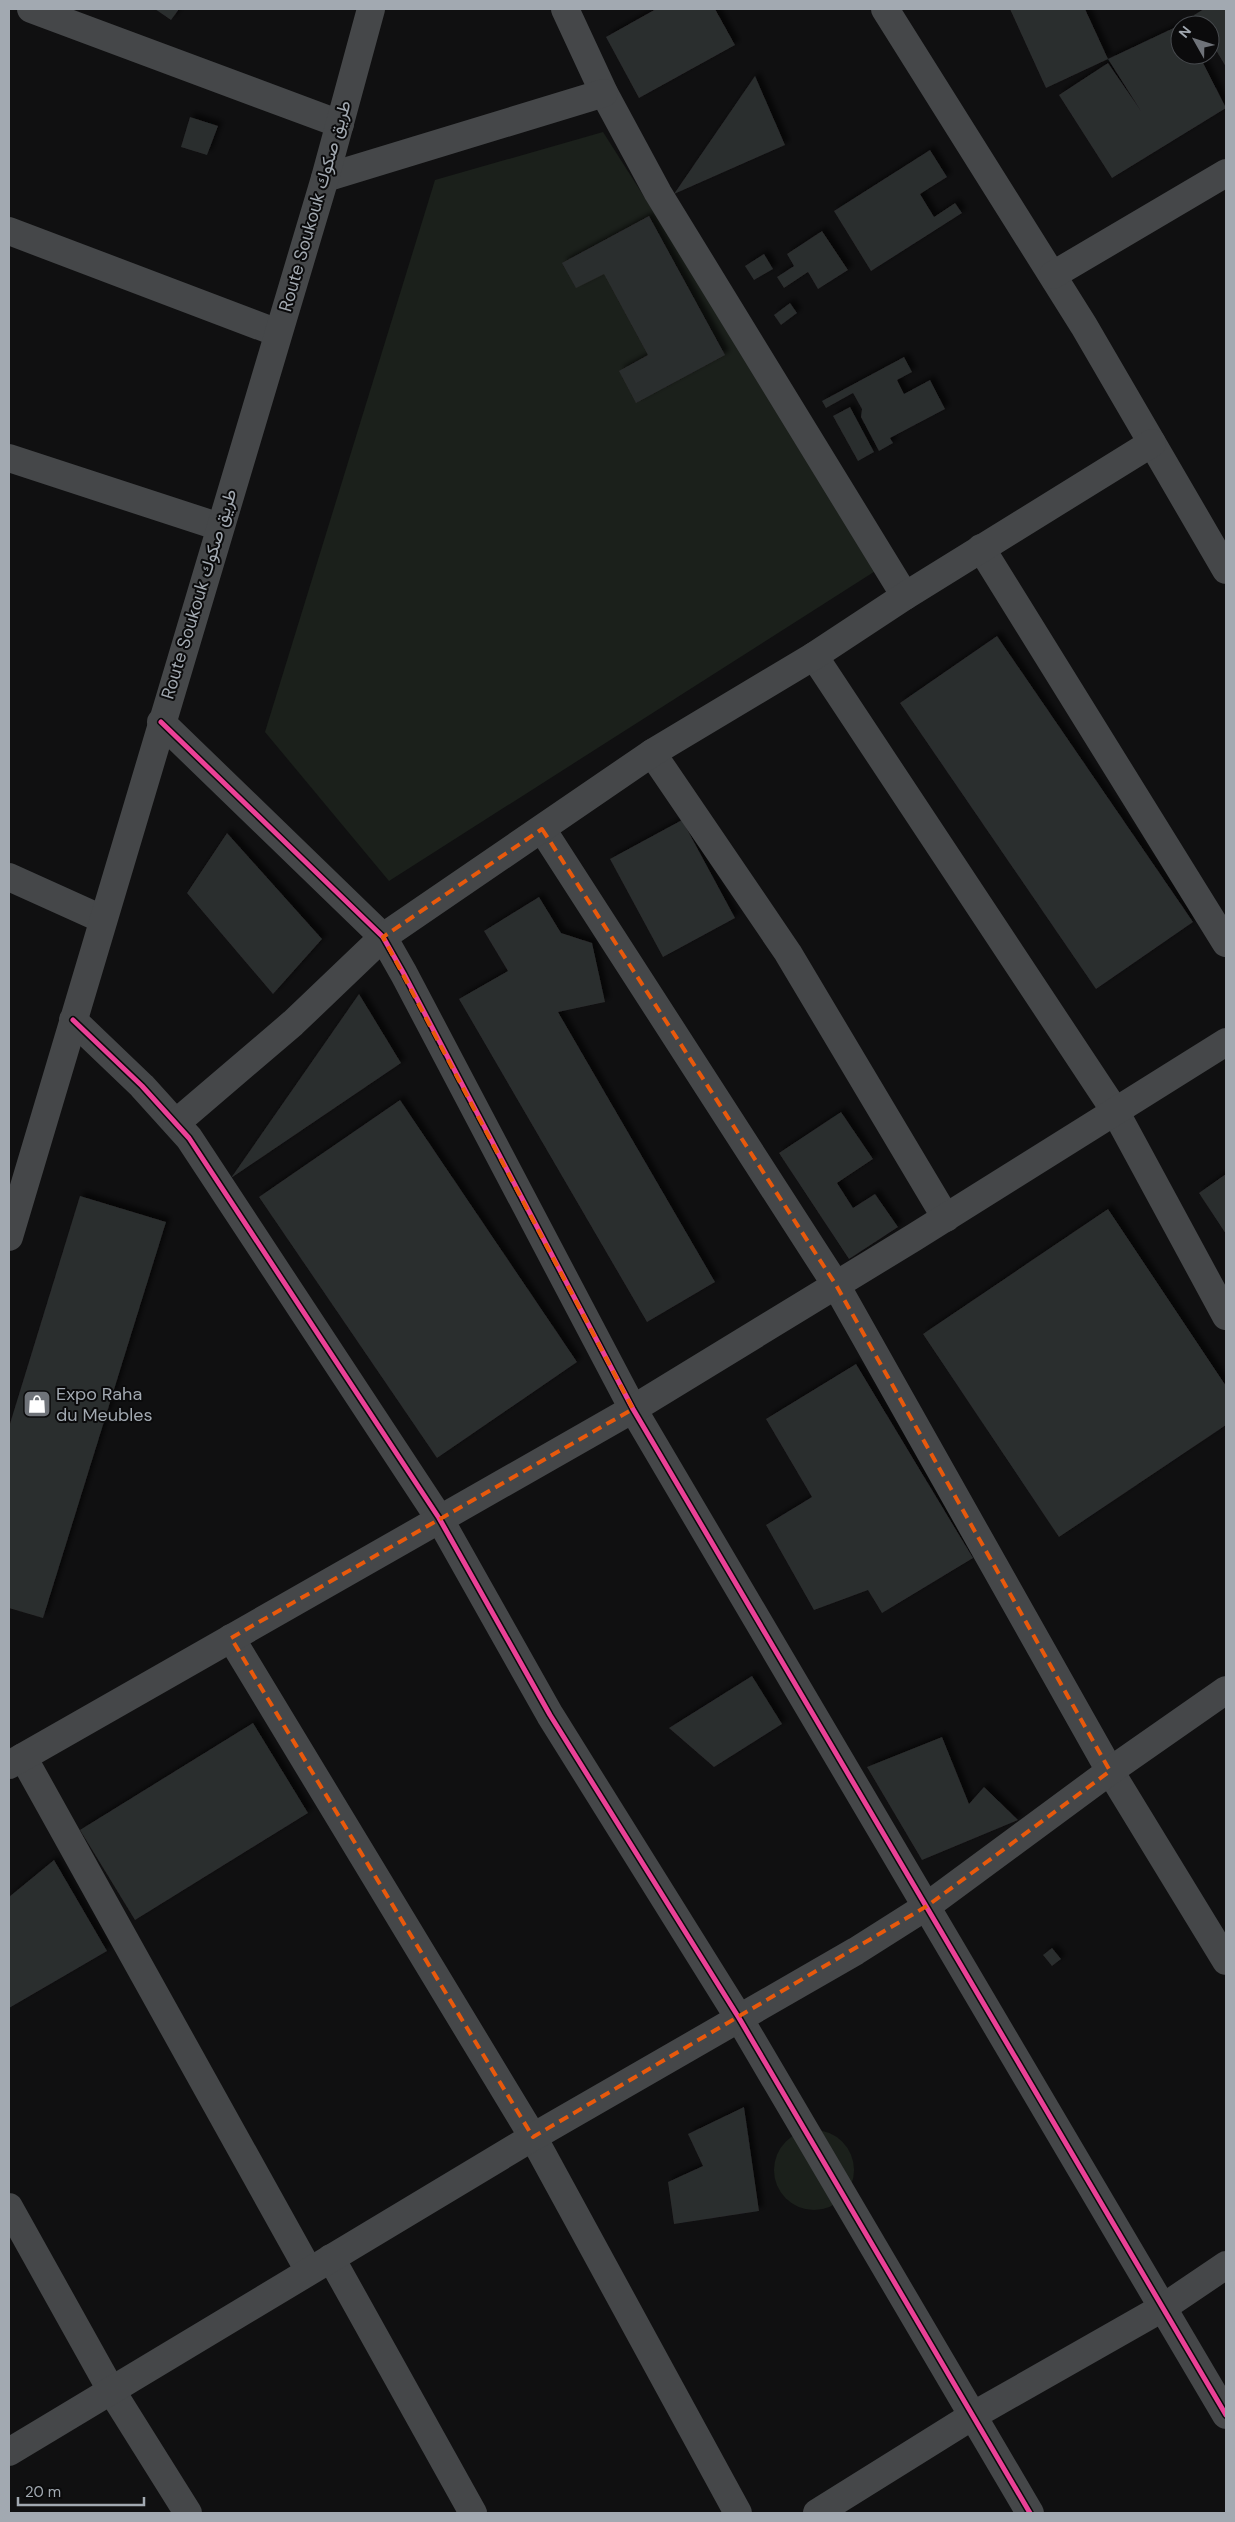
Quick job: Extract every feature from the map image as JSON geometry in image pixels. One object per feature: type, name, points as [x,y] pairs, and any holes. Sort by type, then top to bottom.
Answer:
[{"type":"street","points":[[31,9],[340,124]]},
{"type":"street","name":"Route Soukouk طريق صكوك","points":[[9,1237],[102,919],[325,178],[371,9]]},
{"type":"street","points":[[565,9],[604,92],[658,193],[905,596]]},
{"type":"street","points":[[885,9],[1053,275],[1226,570]]},
{"type":"street","points":[[325,178],[604,92]]},
{"type":"street","points":[[1053,275],[1226,173]]},
{"type":"street","points":[[9,231],[278,334]]},
{"type":"street","points":[[176,1123],[293,1023],[383,937],[652,753],[814,656],[981,548],[1152,443]]},
{"type":"street","points":[[9,458],[220,527]]},
{"type":"street","points":[[981,548],[1226,943]]},
{"type":"street","points":[[814,656],[1115,1112],[1226,1316]]},
{"type":"street","points":[[161,722],[383,937],[633,1408],[1226,2414]]},
{"type":"street","points":[[652,753],[788,953],[946,1218]]},
{"type":"street","points":[[542,829],[836,1285],[1110,1771],[1226,1961]]},
{"type":"street","points":[[9,877],[102,919]]},
{"type":"street","points":[[73,1020],[142,1086],[189,1138],[439,1518],[550,1715],[739,2018],[1030,2513]]},
{"type":"street","points":[[473,2513],[320,2265],[16,1761],[633,1408],[946,1218],[1226,1042]]},
{"type":"street","points":[[231,1638],[533,2137],[738,2513]]},
{"type":"street","points":[[9,2452],[533,2137],[856,1951],[927,1906],[1110,1771],[1226,1690]]},
{"type":"street","points":[[9,2208],[111,2390],[188,2513]]},
{"type":"street","points":[[817,2513],[974,2415],[1164,2307],[1226,2265]]},
{"type":"highlighted area","points":[[542,829],[836,1285],[1110,1771],[927,1906],[533,2137],[231,1638],[633,1409],[383,937]]},
{"type":"shaded area","points":[[603,132],[880,568],[389,881],[265,732],[435,180]]},
{"type":"shaded area","points":[[814,2130],[829,2133],[842,2142],[851,2155],[854,2170],[851,2185],[842,2198],[829,2207],[814,2210],[799,2207],[786,2198],[777,2185],[774,2170],[777,2155],[786,2142],[799,2133]]},
{"type":"building","points":[[155,9],[179,9],[171,20]]},
{"type":"building","points":[[656,9],[715,9],[735,45],[639,98],[606,37]]},
{"type":"building","points":[[1010,9],[1085,9],[1108,59],[1046,88]]},
{"type":"building","points":[[1204,9],[1226,9],[1226,67],[1220,57],[1220,15],[1194,15]]},
{"type":"building","points":[[1170,30],[1170,65],[1204,65],[1226,108],[1112,178],[1059,95],[1108,63],[1141,111],[1108,59]]},
{"type":"building","points":[[755,76],[785,145],[674,194]]},
{"type":"building","points":[[190,117],[218,126],[207,155],[181,147]]},
{"type":"building","points":[[930,150],[947,177],[920,194],[934,217],[955,203],[962,213],[871,271],[834,211]]},
{"type":"building","points":[[649,216],[725,355],[636,403],[619,371],[648,355],[604,274],[576,288],[562,263]]},
{"type":"building","points":[[822,231],[848,270],[818,289],[808,272],[784,288],[777,277],[794,266],[787,254]]},
{"type":"building","points":[[764,254],[773,269],[754,280],[745,266]]},
{"type":"building","points":[[790,303],[797,313],[781,325],[774,315]]},
{"type":"building","points":[[904,357],[912,372],[897,380],[904,394],[930,380],[945,409],[890,438],[893,443],[879,451],[861,417],[862,409],[853,393],[826,408],[822,401]]},
{"type":"building","points":[[850,407],[874,452],[858,461],[833,416]]},
{"type":"building","points":[[997,636],[1193,922],[1096,989],[900,703]]},
{"type":"building","points":[[682,820],[735,918],[663,957],[610,859]]},
{"type":"building","points":[[227,833],[322,939],[273,994],[187,893]]},
{"type":"building","points":[[539,897],[561,933],[592,943],[605,1002],[558,1012],[715,1282],[647,1322],[459,999],[508,971],[484,931]]},
{"type":"building","points":[[359,994],[401,1063],[231,1178]]},
{"type":"building","points":[[400,1100],[577,1362],[437,1458],[259,1197]]},
{"type":"building","points":[[841,1112],[873,1159],[837,1183],[853,1208],[875,1194],[898,1227],[849,1259],[779,1153]]},
{"type":"building","points":[[1226,1174],[1226,1234],[1199,1193]]},
{"type":"building","points":[[80,1196],[166,1222],[43,1618],[9,1608],[9,1427]]},
{"type":"building","points":[[1108,1209],[1226,1386],[1226,1425],[1059,1537],[923,1334]]},
{"type":"building","points":[[856,1364],[973,1558],[882,1613],[868,1590],[814,1610],[766,1525],[812,1497],[766,1419]]},
{"type":"building","points":[[752,1676],[782,1724],[714,1767],[669,1728]]},
{"type":"building","points":[[253,1723],[308,1813],[135,1920],[80,1830]]},
{"type":"building","points":[[942,1737],[969,1804],[984,1787],[1018,1820],[922,1860],[867,1767]]},
{"type":"building","points":[[54,1860],[107,1951],[9,2008],[9,1897]]},
{"type":"building","points":[[1052,1948],[1061,1959],[1052,1966],[1043,1955]]},
{"type":"building","points":[[744,2107],[759,2211],[674,2224],[668,2182],[703,2166],[688,2134]]},
{"type":"cycle path","points":[[161,722],[383,937],[633,1409],[1226,2415]]},
{"type":"cycle path","points":[[73,1020],[142,1086],[189,1138],[439,1518],[550,1715],[739,2018],[1030,2513]]},
{"type":"place","name":"Expo Raha du Meubles","points":[[37,1404]]}]
